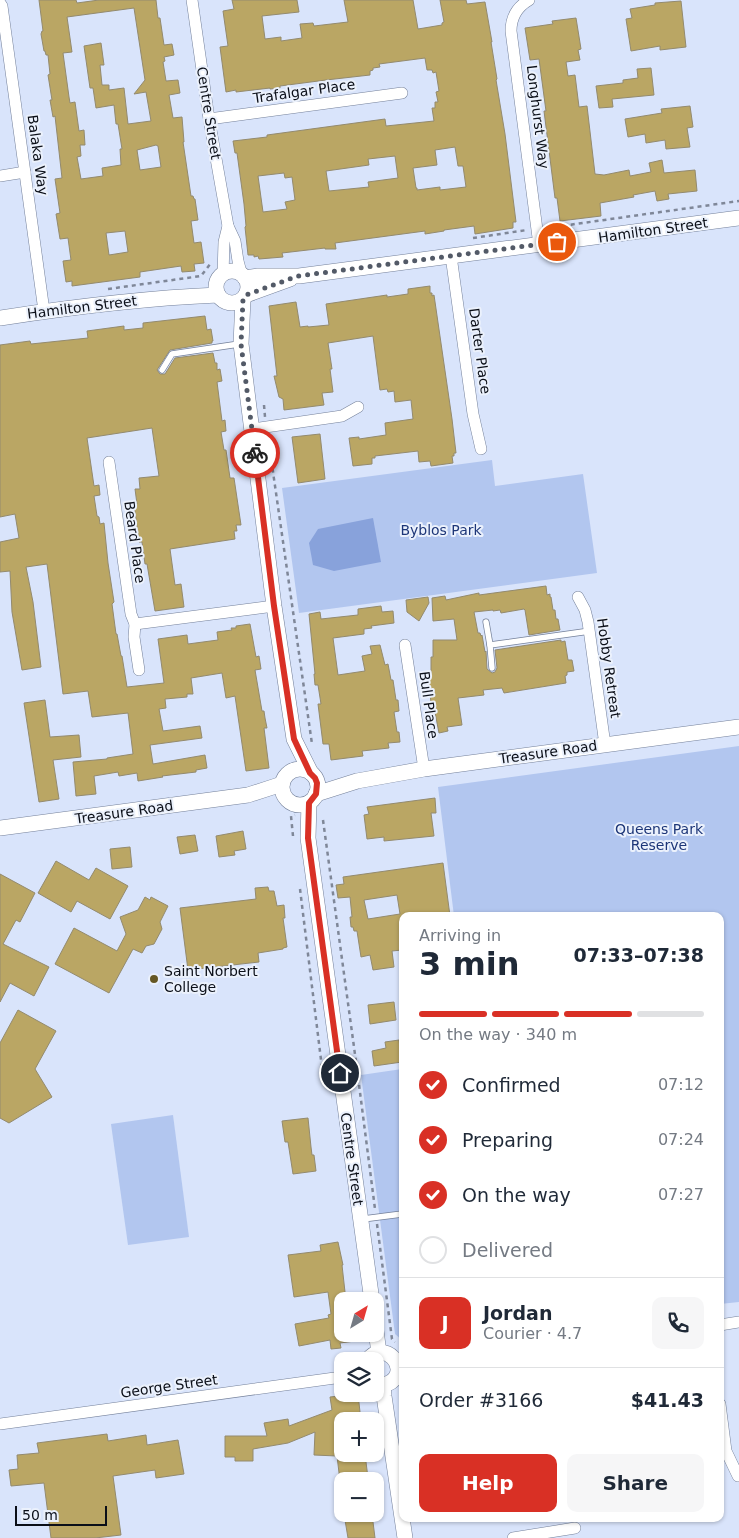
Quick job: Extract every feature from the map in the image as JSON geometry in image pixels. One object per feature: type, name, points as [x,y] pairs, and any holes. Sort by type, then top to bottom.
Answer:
[{"type":"street","name":"Centre Street","points":[[192,0],[209,119],[228,226],[235,241],[238,261],[248,286],[244,297],[241,339],[274,606],[294,739],[296,793],[308,838],[371,1292]]},
{"type":"street","name":"Longhurst Way","points":[[530,0],[517,9],[511,32],[539,244]]},
{"type":"street","name":"Balaka Way","points":[[0,3],[2,6],[44,311]]},
{"type":"street","name":"Trafalgar Place","points":[[209,119],[402,93]]},
{"type":"street","points":[[0,176],[25,172]]},
{"type":"street","name":"Hamilton Street","points":[[0,318],[164,297],[222,284],[233,272],[244,277],[298,276],[739,218]]},
{"type":"street","name":"Centre Street","points":[[228,226],[224,242],[222,284],[241,339]]},
{"type":"street","name":"Darter Place","points":[[451,256],[473,414],[481,449]]},
{"type":"street","name":"Hamilton Street","points":[[222,284],[235,303],[244,297],[298,276]]},
{"type":"street","points":[[252,429],[342,416],[358,407]]},
{"type":"street","name":"Beard Place","points":[[109,462],[130,614],[135,624],[134,637],[139,670]]},
{"type":"street","name":"Hobby Retreat","points":[[578,597],[585,610],[590,631],[604,745]]},
{"type":"street","points":[[135,624],[274,606]]},
{"type":"street","name":"Bull Place","points":[[406,645],[424,769]]},
{"type":"street","name":"Treasure Road","points":[[0,828],[248,795],[296,793],[424,769],[739,728]]},
{"type":"street","name":"Centre Street","points":[[294,739],[313,775]]},
{"type":"street","name":"Treasure Road","points":[[296,793],[293,770],[305,770],[313,775],[357,781]]},
{"type":"street","points":[[296,793],[318,789],[313,775]]},
{"type":"street","points":[[724,1324],[739,1322]]},
{"type":"street","points":[[384,1355],[389,1354],[399,1364]]},
{"type":"street","points":[[384,1383],[388,1383],[396,1376],[399,1368]]},
{"type":"street","name":"George Street","points":[[0,1424],[334,1378]]},
{"type":"street","points":[[384,1396],[399,1497]]},
{"type":"street","points":[[724,1435],[726,1451],[738,1476]]},
{"type":"street","points":[[403,1522],[405,1538]]},
{"type":"street","points":[[513,1538],[575,1528]]},
{"type":"lane","points":[[162,370],[172,354],[241,339]]},
{"type":"lane","points":[[486,622],[492,668]]},
{"type":"lane","points":[[490,645],[590,631]]},
{"type":"lane","points":[[361,1220],[399,1214]]},
{"type":"path","points":[[469,238],[739,201]]},
{"type":"path","points":[[108,289],[201,276],[211,263],[222,284]]},
{"type":"path","points":[[263,399],[312,747]]},
{"type":"green space","name":"Byblos Park","points":[[492,460],[495,486],[583,474],[597,573],[299,613],[282,488]]},
{"type":"green space","name":"Queens Park Reserve","points":[[739,746],[739,1302],[724,1304],[724,912],[454,912],[438,787]]},
{"type":"green space","points":[[399,1069],[399,1337],[395,1334],[361,1075]]},
{"type":"green space","points":[[173,1115],[189,1237],[128,1245],[111,1124]]},
{"type":"shaded area","points":[[373,518],[381,562],[334,571],[313,565],[309,543],[318,529]]},
{"type":"building","points":[[39,0],[76,0],[77,3],[99,0],[156,0],[164,45],[172,44],[174,55],[164,57],[166,81],[178,80],[180,93],[169,95],[173,118],[182,117],[183,142],[191,196],[195,199],[198,220],[191,221],[194,243],[201,242],[204,263],[194,264],[195,271],[182,272],[181,266],[140,272],[140,277],[72,286],[72,281],[66,282],[63,261],[71,260],[68,238],[60,239],[56,214],[60,213],[55,179],[62,178],[55,116],[53,117],[50,100],[52,100],[48,75],[50,74],[48,55],[44,51],[41,34],[43,31]],"holes":[[[134,8],[145,80],[134,94],[146,92],[151,121],[128,124],[124,88],[109,90],[109,85],[102,85],[100,65],[104,65],[101,43],[84,46],[90,88],[93,88],[96,108],[114,105],[122,149],[120,149],[121,165],[102,168],[103,176],[81,179],[77,157],[81,156],[80,145],[85,145],[84,130],[79,131],[75,102],[70,103],[69,97],[63,53],[72,52],[67,17]],[[158,146],[161,167],[140,170],[137,150]],[[125,231],[128,252],[109,255],[106,233]]]},
{"type":"building","points":[[232,0],[297,0],[299,12],[262,16],[265,39],[281,37],[281,41],[302,38],[300,24],[313,23],[314,26],[348,22],[344,0],[413,0],[418,29],[442,25],[444,22],[440,0],[466,0],[467,4],[485,2],[516,222],[513,222],[513,228],[475,234],[474,226],[425,234],[425,231],[335,243],[336,249],[325,248],[282,253],[283,257],[259,259],[258,256],[248,255],[244,204],[237,153],[235,153],[233,141],[385,119],[386,126],[434,121],[432,108],[435,108],[435,102],[438,102],[436,92],[439,91],[436,72],[433,73],[432,70],[427,70],[425,58],[379,64],[380,67],[373,68],[370,71],[370,75],[280,86],[280,88],[226,92],[220,47],[228,46],[223,11],[234,9]],"holes":[[[455,147],[458,166],[463,166],[466,187],[440,190],[440,187],[417,190],[413,168],[437,165],[435,150]],[[395,156],[398,178],[368,182],[369,187],[329,191],[326,171],[369,165],[368,159]],[[284,173],[285,178],[292,177],[295,200],[285,202],[287,209],[263,212],[258,176]]]},
{"type":"building","points":[[681,1],[686,47],[660,50],[660,46],[631,51],[626,19],[632,18],[630,9],[655,5],[655,3]]},
{"type":"building","points":[[576,18],[581,49],[578,50],[580,60],[566,62],[568,76],[575,75],[579,107],[587,106],[595,174],[604,175],[629,170],[630,176],[651,172],[649,163],[662,160],[664,173],[695,170],[697,191],[668,194],[669,199],[657,201],[655,191],[633,195],[634,197],[600,203],[601,216],[560,221],[557,198],[555,198],[539,59],[530,60],[525,28],[553,24],[552,21]]},
{"type":"building","points":[[651,68],[654,95],[612,99],[613,107],[599,108],[596,86],[623,83],[623,80],[638,78],[637,69]]},
{"type":"building","points":[[690,106],[693,127],[687,128],[690,147],[666,149],[665,140],[646,143],[645,134],[628,137],[625,119],[662,113],[661,109]]},
{"type":"building","points":[[430,286],[430,293],[432,293],[432,296],[434,295],[452,419],[456,453],[452,456],[453,463],[431,466],[430,461],[419,462],[418,451],[375,456],[375,458],[372,458],[372,464],[353,466],[349,438],[359,437],[359,439],[386,435],[385,423],[413,419],[411,400],[395,402],[394,391],[380,390],[373,336],[328,343],[333,392],[322,393],[324,405],[284,410],[283,399],[279,397],[274,376],[277,376],[269,306],[296,302],[300,327],[329,325],[326,304],[387,295],[387,297],[408,294],[408,289]]},
{"type":"building","points":[[205,316],[207,330],[211,329],[212,343],[170,350],[157,370],[160,374],[165,374],[175,358],[213,353],[215,363],[217,363],[217,370],[220,369],[222,381],[217,382],[222,421],[225,420],[226,431],[221,432],[230,478],[234,478],[241,525],[236,525],[237,531],[234,531],[235,539],[170,549],[175,585],[181,584],[184,607],[155,611],[142,542],[139,542],[134,504],[137,504],[135,489],[140,489],[139,478],[159,476],[152,428],[87,438],[94,486],[99,485],[100,495],[94,496],[97,516],[99,517],[100,524],[104,523],[116,634],[127,687],[164,683],[158,639],[187,635],[188,644],[218,640],[217,632],[232,630],[231,628],[236,628],[236,626],[250,624],[256,657],[259,656],[261,669],[255,670],[267,728],[264,728],[269,768],[246,771],[235,696],[226,698],[222,673],[191,678],[193,694],[187,694],[187,697],[165,699],[166,708],[159,709],[163,731],[200,726],[202,738],[150,745],[153,764],[205,755],[207,768],[196,770],[196,772],[138,781],[137,773],[119,776],[118,772],[94,776],[96,794],[76,796],[73,762],[107,759],[133,754],[128,713],[92,717],[88,691],[63,694],[47,564],[26,567],[33,602],[41,667],[22,670],[12,612],[10,571],[0,572],[0,542],[19,538],[15,514],[0,517],[0,345],[30,341],[31,344],[88,338],[87,331],[124,326],[124,330],[143,328],[143,323]]},
{"type":"building","points":[[320,434],[325,479],[298,483],[292,437]]},
{"type":"building","points":[[546,586],[547,595],[550,594],[560,630],[529,635],[524,609],[501,613],[500,610],[493,610],[474,612],[478,633],[482,635],[486,651],[487,669],[492,673],[497,668],[495,650],[561,640],[561,642],[565,641],[568,660],[572,660],[574,671],[567,672],[565,676],[566,683],[504,693],[502,688],[483,690],[484,695],[458,698],[462,725],[447,727],[448,731],[439,733],[433,702],[431,702],[427,674],[431,673],[433,640],[457,640],[454,619],[433,621],[432,598],[445,596],[446,600],[479,593],[479,595]]},
{"type":"building","points":[[428,597],[429,603],[419,621],[407,612],[406,600]]},
{"type":"building","points":[[381,606],[382,612],[393,611],[394,623],[371,626],[372,628],[364,629],[364,634],[333,638],[338,675],[365,671],[362,656],[372,654],[370,646],[380,645],[385,665],[388,664],[391,680],[393,680],[396,700],[398,700],[399,711],[394,712],[400,742],[388,743],[389,748],[362,751],[363,756],[331,760],[329,744],[323,744],[318,704],[321,704],[318,685],[315,685],[309,614],[320,612],[321,619],[358,615],[358,609]]},
{"type":"building","points":[[45,700],[50,737],[79,735],[81,757],[53,760],[59,799],[39,802],[24,703]]},
{"type":"building","points":[[435,798],[436,813],[431,813],[434,836],[384,841],[384,837],[367,839],[364,815],[369,814],[367,807]]},
{"type":"building","points":[[243,831],[246,849],[234,851],[235,855],[219,857],[216,836]]},
{"type":"building","points":[[195,835],[198,851],[180,854],[177,837]]},
{"type":"building","points":[[130,847],[132,867],[112,869],[110,849]]},
{"type":"building","points":[[56,861],[89,880],[96,868],[128,886],[110,919],[77,901],[71,912],[38,893]]},
{"type":"building","points":[[443,863],[449,912],[400,912],[397,895],[364,900],[368,919],[399,914],[399,950],[392,951],[394,967],[373,970],[370,955],[361,957],[357,931],[354,931],[353,927],[351,927],[350,897],[338,898],[336,885],[344,884],[343,877]]},
{"type":"building","points":[[0,874],[35,893],[20,922],[16,920],[3,944],[49,967],[34,996],[10,983],[0,1002]]},
{"type":"building","points":[[268,887],[269,891],[274,891],[277,906],[284,905],[285,918],[283,918],[287,947],[258,953],[259,962],[188,970],[180,908],[256,899],[255,888]]},
{"type":"building","points":[[145,897],[150,900],[151,897],[168,906],[160,922],[162,929],[154,944],[146,946],[142,953],[133,949],[109,993],[55,964],[74,928],[117,951],[126,934],[120,917],[138,910]]},
{"type":"building","points":[[394,1002],[396,1020],[370,1024],[368,1005]]},
{"type":"building","points":[[18,1010],[56,1031],[35,1069],[52,1097],[9,1123],[0,1118],[0,1043]]},
{"type":"building","points":[[399,1040],[399,1062],[374,1066],[372,1051],[386,1048],[385,1042]]},
{"type":"building","points":[[308,1118],[312,1155],[314,1155],[316,1171],[293,1174],[288,1142],[285,1142],[282,1121]]},
{"type":"building","points":[[338,1242],[343,1265],[345,1292],[334,1292],[334,1342],[347,1342],[340,1343],[341,1348],[331,1349],[330,1340],[299,1346],[295,1324],[329,1318],[328,1315],[331,1314],[328,1292],[294,1297],[288,1255],[321,1251],[320,1245]]},
{"type":"building","points":[[330,1397],[334,1397],[334,1402],[359,1402],[360,1412],[334,1412],[334,1456],[314,1455],[315,1432],[288,1443],[253,1449],[253,1461],[235,1461],[235,1457],[225,1457],[225,1436],[267,1436],[264,1423],[288,1419],[289,1426],[332,1410]]},
{"type":"building","points":[[107,1434],[108,1441],[146,1435],[147,1445],[178,1440],[184,1474],[156,1478],[155,1470],[113,1476],[121,1535],[95,1538],[51,1538],[44,1483],[11,1486],[9,1470],[18,1469],[17,1455],[39,1453],[37,1443]]},
{"type":"building","points":[[338,1462],[366,1462],[367,1472],[339,1472]]},
{"type":"building","points":[[345,1522],[373,1522],[375,1538],[348,1538]]},
{"type":"way so far","points":[[255,453],[241,344],[243,299],[246,295],[298,276],[557,242]]},
{"type":"place","name":"Saint Norbert College","points":[[154,979]]},
{"type":"route","points":[[255,453],[274,606],[294,739],[310,773],[315,778],[318,789],[309,803],[308,838],[340,1073]]}]
